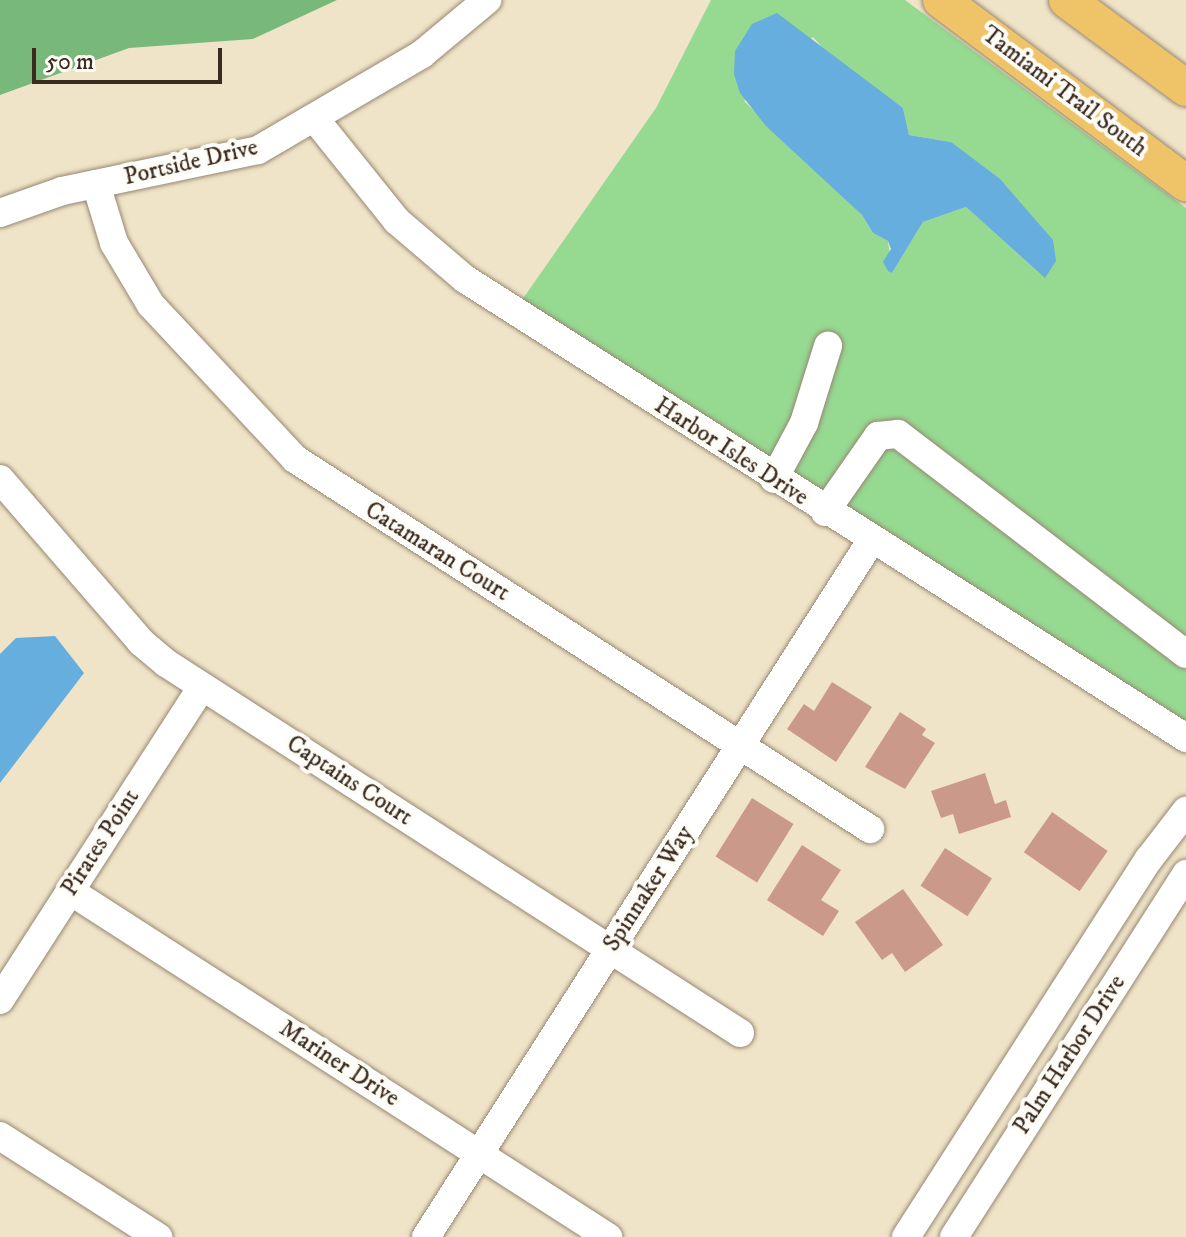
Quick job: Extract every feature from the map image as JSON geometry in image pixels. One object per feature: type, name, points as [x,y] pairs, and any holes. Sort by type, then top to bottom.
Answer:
[{"type":"main road","name":"Tamiami Trail South","points":[[941,0],[1186,183]]},
{"type":"main road","points":[[1067,0],[1186,88]]},
{"type":"street","name":"Portside Drive","points":[[0,213],[96,184],[240,156],[315,119],[422,54],[487,0]]},
{"type":"street","name":"Harbor Isles Drive","points":[[315,119],[397,221],[465,279],[825,512],[1186,738]]},
{"type":"street","name":"Catamaran Court","points":[[96,184],[114,243],[151,305],[295,459],[870,829]]},
{"type":"street","points":[[774,479],[804,423],[828,346]]},
{"type":"street","points":[[825,512],[878,436],[898,434],[1186,654]]},
{"type":"street","name":"Captains Court","points":[[2,485],[141,642],[202,687],[740,1033]]},
{"type":"street","name":"Spinnaker Way","points":[[426,1237],[871,541]]},
{"type":"street","name":"Pirates Point","points":[[0,1000],[202,687]]},
{"type":"street","points":[[906,1237],[1149,859],[1186,811]]},
{"type":"street","name":"Palm Harbor Drive","points":[[954,1237],[1186,874]]},
{"type":"street","name":"Mariner Drive","points":[[70,891],[608,1237]]},
{"type":"street","points":[[0,1136],[158,1237]]},
{"type":"green space","points":[[0,0],[337,0],[253,39],[129,48],[0,95]]},
{"type":"green space","points":[[711,0],[905,0],[1186,208],[1186,721],[522,300],[656,108]],"holes":[[[813,37],[831,57],[903,108],[909,135],[951,142],[1044,277],[966,207],[923,222],[892,273],[888,241],[873,233],[862,215],[744,101]]]},
{"type":"water","points":[[777,13],[903,108],[909,135],[951,142],[1000,179],[1053,240],[1056,261],[1045,278],[966,207],[923,222],[892,273],[888,271],[883,262],[891,249],[888,241],[873,233],[862,215],[766,126],[740,93],[734,74],[735,51],[752,24]]},
{"type":"water","points":[[55,636],[84,673],[0,783],[0,654],[16,638]]},
{"type":"building","points":[[832,682],[872,707],[836,762],[787,729],[804,704],[814,711]]},
{"type":"building","points":[[900,712],[926,729],[922,735],[935,743],[905,789],[865,767]]},
{"type":"building","points":[[985,773],[995,804],[1006,800],[1011,817],[959,834],[953,814],[941,818],[931,791]]},
{"type":"building","points":[[752,798],[794,824],[757,882],[715,857]]},
{"type":"building","points":[[1052,812],[1108,851],[1080,891],[1024,852]]},
{"type":"building","points":[[802,845],[841,870],[821,900],[839,911],[823,936],[767,900]]},
{"type":"building","points":[[945,848],[992,878],[967,916],[920,886]]},
{"type":"building","points":[[903,889],[943,945],[905,972],[892,953],[882,960],[855,922]]}]
